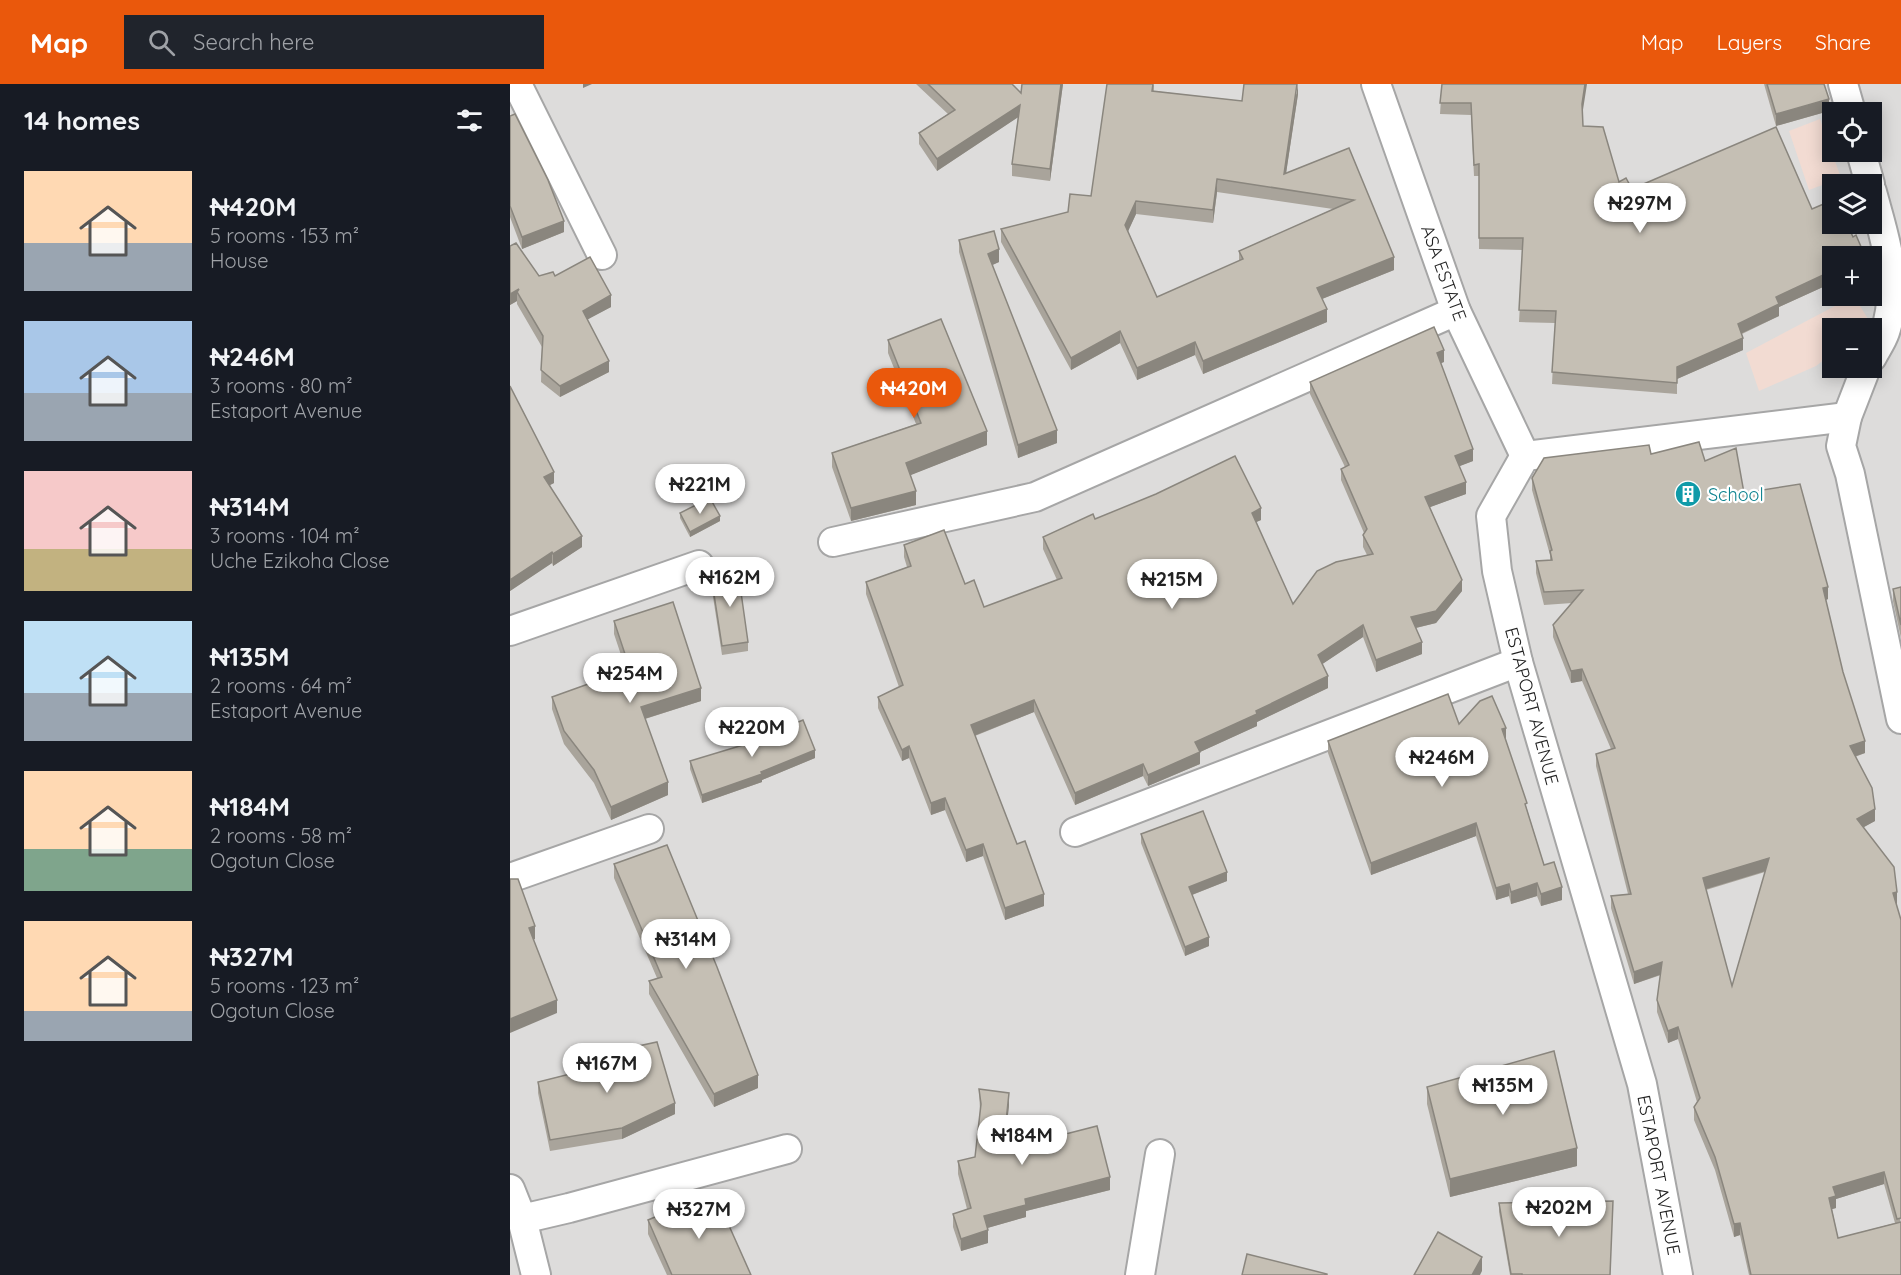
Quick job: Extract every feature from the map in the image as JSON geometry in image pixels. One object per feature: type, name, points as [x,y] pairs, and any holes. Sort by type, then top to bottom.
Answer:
[{"type":"street","points":[[518,84],[602,255]]},
{"type":"street","name":"ASA ESTATE","points":[[1376,84],[1456,311],[1525,456]]},
{"type":"street","points":[[1843,84],[1848,102]]},
{"type":"street","points":[[1882,227],[1892,262],[1894,294],[1882,339]]},
{"type":"street","points":[[833,542],[1035,497],[1456,311]]},
{"type":"street","points":[[1862,378],[1847,417],[1841,446],[1850,474],[1901,719]]},
{"type":"street","points":[[1525,456],[1847,417]]},
{"type":"street","name":"ESTAPORT AVENUE","points":[[1525,456],[1491,516],[1497,571],[1518,662],[1642,1084],[1678,1275]]},
{"type":"street","points":[[510,631],[699,565]]},
{"type":"street","points":[[1075,832],[1518,662]]},
{"type":"street","points":[[510,879],[649,829]]},
{"type":"street","points":[[522,1219],[787,1149]]},
{"type":"street","points":[[1140,1275],[1160,1154]]},
{"type":"street","points":[[510,1189],[522,1219],[536,1275]]},
{"type":"shaded area","points":[[510,84],[1901,84],[1901,1275],[510,1275]]},
{"type":"shaded area","points":[[1820,119],[1822,162],[1835,162],[1840,174],[1822,174],[1822,185],[1809,190],[1789,131]]},
{"type":"shaded area","points":[[1835,306],[1860,306],[1867,318],[1822,318],[1822,361],[1759,391],[1746,353]]},
{"type":"building","points":[[928,84],[1012,84],[1021,93],[1022,84],[1061,84],[1050,169],[1012,164],[1020,105],[937,159],[919,133],[955,110]]},
{"type":"building","points":[[1107,84],[1153,84],[1152,91],[1242,101],[1244,84],[1297,84],[1284,174],[1349,148],[1394,257],[1317,288],[1327,309],[1203,361],[1195,342],[1137,368],[1120,331],[1071,358],[1001,229],[1068,212],[1070,194],[1091,196]],"holes":[[[1217,179],[1354,200],[1239,251],[1243,259],[1157,297],[1125,225],[1136,201],[1213,210]]]},
{"type":"building","points":[[1442,84],[1585,84],[1582,104],[1583,126],[1603,127],[1619,182],[1626,178],[1632,189],[1776,127],[1812,209],[1822,205],[1822,234],[1852,234],[1853,237],[1856,235],[1861,246],[1822,246],[1822,275],[1776,297],[1779,304],[1738,324],[1743,338],[1677,367],[1677,383],[1552,372],[1556,311],[1519,310],[1523,238],[1479,238],[1479,164],[1474,165],[1471,103],[1440,103]]},
{"type":"building","points":[[1767,84],[1824,84],[1829,99],[1776,114]]},
{"type":"building","points":[[515,114],[548,180],[564,221],[522,237],[510,206],[510,116]]},
{"type":"building","points":[[994,231],[999,249],[988,254],[1057,430],[1018,445],[959,240]]},
{"type":"building","points":[[516,243],[539,276],[553,272],[555,276],[590,257],[611,295],[583,311],[609,361],[560,386],[541,370],[543,336],[517,292],[519,289],[510,294],[510,246]]},
{"type":"building","points":[[941,319],[987,431],[906,463],[916,491],[851,508],[832,453],[921,423],[888,340]]},
{"type":"building","points":[[1434,327],[1444,350],[1437,353],[1473,449],[1455,456],[1466,482],[1425,497],[1462,580],[1436,611],[1411,617],[1422,642],[1376,660],[1363,625],[1318,655],[1328,676],[1256,711],[1257,714],[1195,742],[1200,752],[1148,775],[1143,764],[1075,793],[1034,700],[971,725],[1017,844],[1025,841],[1044,894],[1005,908],[983,844],[966,850],[945,798],[931,803],[909,746],[902,750],[878,697],[903,685],[866,582],[911,566],[904,545],[944,530],[965,584],[974,580],[984,607],[1062,578],[1043,537],[1093,514],[1095,519],[1156,494],[1235,456],[1261,508],[1252,513],[1293,604],[1317,571],[1336,562],[1373,554],[1363,535],[1367,529],[1341,469],[1349,465],[1310,382]]},
{"type":"building","points":[[510,386],[554,472],[544,477],[582,536],[553,554],[552,552],[510,580]]},
{"type":"building","points":[[1699,442],[1705,461],[1736,448],[1744,493],[1800,484],[1828,587],[1823,588],[1843,672],[1865,741],[1850,746],[1872,788],[1875,809],[1857,819],[1894,867],[1897,892],[1893,893],[1901,920],[1901,1218],[1897,1219],[1884,1172],[1833,1187],[1836,1196],[1829,1198],[1838,1238],[1901,1222],[1901,1275],[1751,1275],[1740,1223],[1734,1224],[1715,1157],[1694,1107],[1700,1098],[1678,1027],[1668,1031],[1657,1000],[1662,962],[1634,972],[1611,896],[1631,894],[1596,754],[1615,748],[1582,669],[1571,671],[1553,625],[1583,590],[1544,592],[1536,561],[1552,560],[1550,551],[1552,550],[1532,478],[1544,458],[1649,445],[1651,454]],"holes":[[[1769,858],[1732,986],[1703,878]]]},
{"type":"building","points":[[710,498],[720,516],[690,532],[680,513]]},
{"type":"building","points":[[738,571],[748,642],[722,646],[711,575]]},
{"type":"building","points":[[1901,587],[1901,625],[1893,589]]},
{"type":"building","points":[[673,602],[701,688],[641,707],[668,782],[611,807],[594,770],[564,731],[552,697],[630,669],[614,621]]},
{"type":"building","points":[[1448,694],[1459,724],[1480,701],[1492,696],[1506,728],[1502,729],[1527,803],[1525,804],[1544,865],[1554,862],[1562,887],[1541,894],[1537,883],[1511,892],[1509,884],[1496,888],[1476,823],[1371,863],[1328,741]]},
{"type":"building","points":[[803,720],[815,750],[761,772],[762,774],[702,795],[690,761],[743,745]]},
{"type":"building","points":[[1203,811],[1227,872],[1189,887],[1209,937],[1185,947],[1141,834]]},
{"type":"building","points":[[667,845],[758,1075],[714,1094],[649,981],[662,977],[614,864]]},
{"type":"building","points":[[510,879],[518,879],[535,926],[529,928],[557,1000],[510,1019]]},
{"type":"building","points":[[657,1042],[675,1103],[622,1128],[550,1140],[538,1082],[606,1065],[601,1054]]},
{"type":"building","points":[[1554,1051],[1577,1148],[1450,1179],[1427,1087]]},
{"type":"building","points":[[979,1089],[1009,1093],[1003,1150],[1097,1126],[1110,1177],[1025,1199],[1026,1205],[984,1216],[988,1230],[961,1239],[953,1214],[971,1208],[958,1161],[975,1157],[981,1104]]},
{"type":"building","points":[[714,1192],[751,1275],[672,1275],[648,1220]]},
{"type":"building","points":[[1613,1201],[1610,1275],[1511,1274],[1499,1203]]},
{"type":"building","points":[[1438,1232],[1482,1257],[1472,1275],[1414,1275]]},
{"type":"building","points":[[1247,1254],[1327,1274],[1327,1275],[1242,1275]]},
{"type":"place","name":"School","points":[[1688,494]]}]
